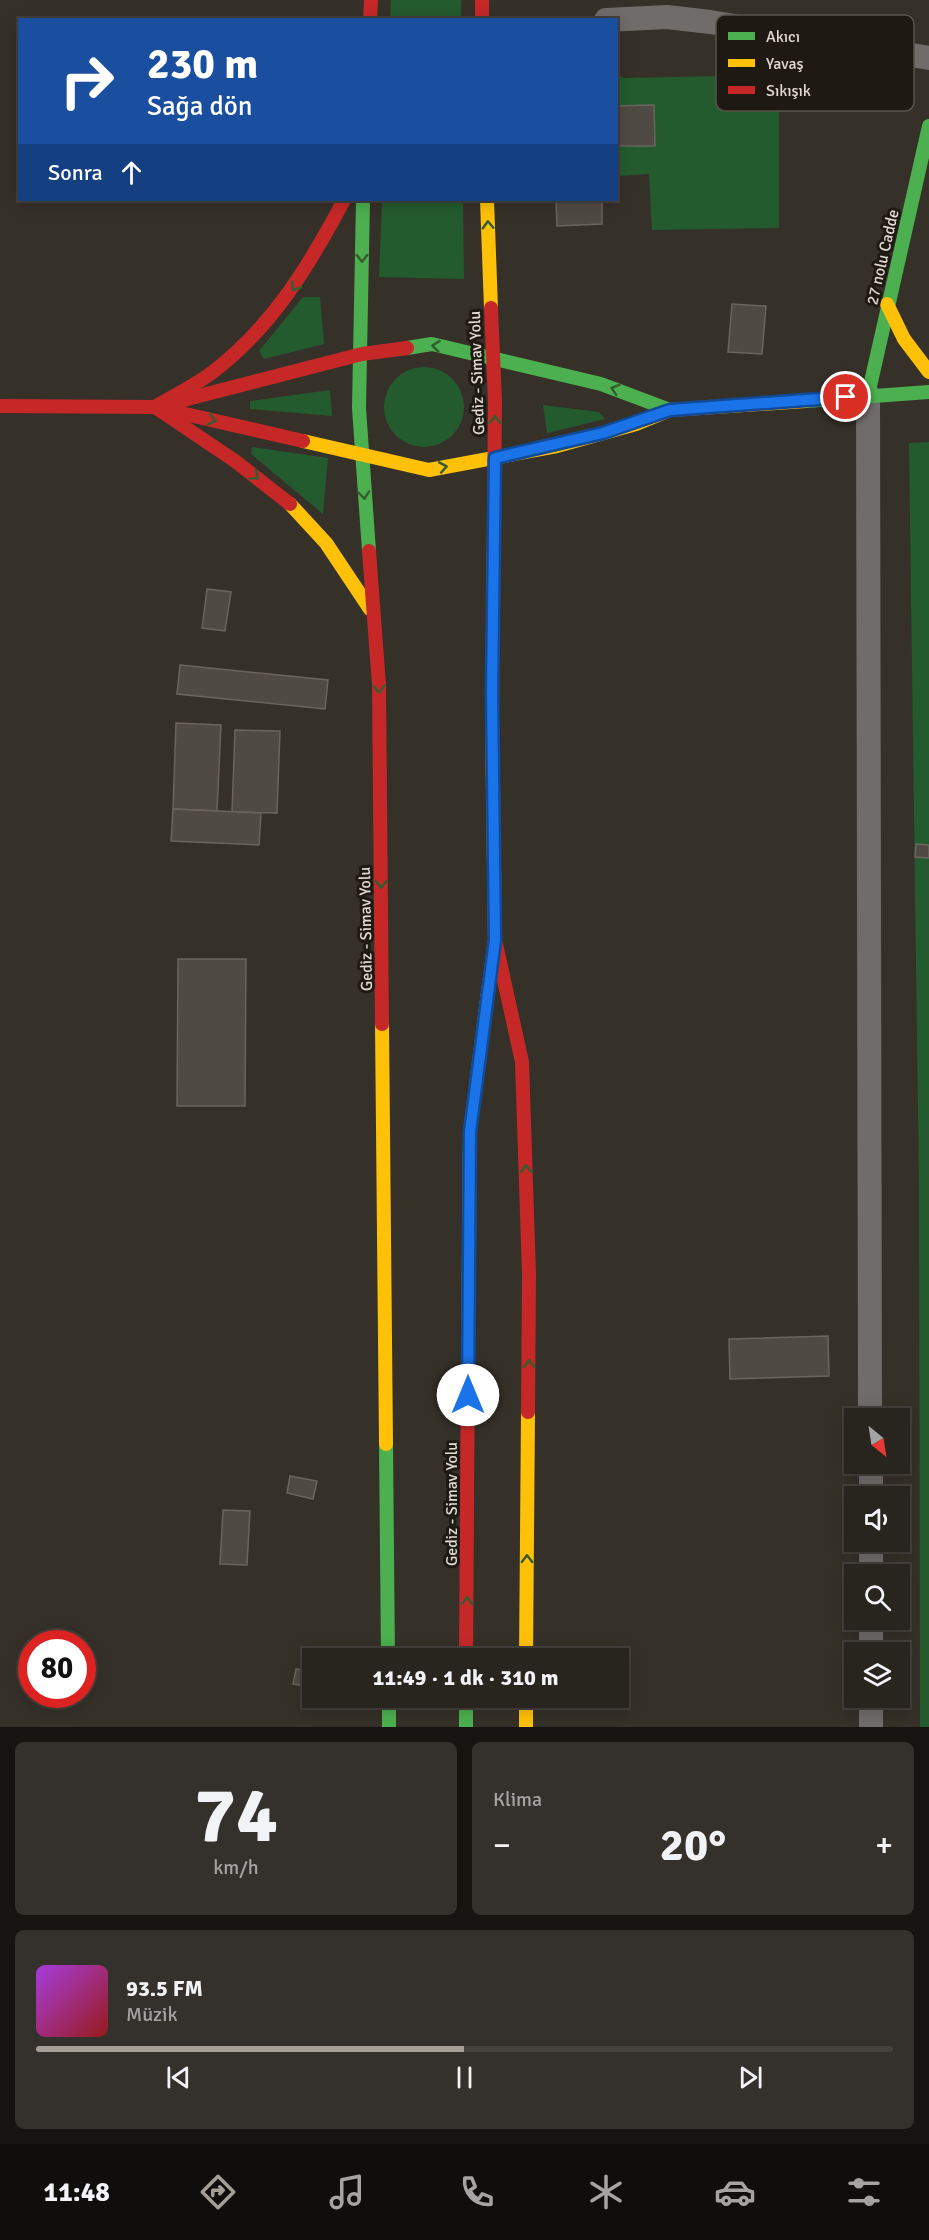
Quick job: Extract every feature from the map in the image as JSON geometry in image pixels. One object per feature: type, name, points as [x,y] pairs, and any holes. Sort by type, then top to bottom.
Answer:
[{"type":"main road","points":[[370,18],[371,0]]},
{"type":"main road","points":[[482,0],[482,18]]},
{"type":"main road","name":"27 nolu Cadde","points":[[868,395],[929,126]]},
{"type":"main road","points":[[154,407],[213,372],[257,332],[291,294],[343,201]]},
{"type":"main road","name":"Gediz - Simav Yolu","points":[[363,201],[362,354],[359,408],[379,685],[388,1648]]},
{"type":"main road","name":"Gediz - Simav Yolu","points":[[466,1648],[470,1132],[495,940],[492,692],[495,458],[487,201]]},
{"type":"main road","points":[[887,304],[904,339],[929,372]]},
{"type":"main road","points":[[154,407],[362,354],[432,344],[601,384],[670,410]]},
{"type":"main road","points":[[0,405],[154,407],[429,470],[495,458],[603,433],[670,410],[929,392]]},
{"type":"main road","points":[[154,407],[240,465],[291,504],[335,555],[374,614]]},
{"type":"main road","points":[[495,940],[522,1062],[529,1275],[526,1648]]},
{"type":"main road","points":[[389,1708],[389,1727]]},
{"type":"main road","points":[[466,1708],[466,1727]]},
{"type":"main road","points":[[526,1708],[526,1727]]},
{"type":"street","points":[[618,19],[667,17],[716,23]]},
{"type":"street","points":[[914,56],[929,58]]},
{"type":"street","points":[[868,395],[870,1408]]},
{"type":"street","points":[[871,1708],[871,1727]]},
{"type":"green space","points":[[391,0],[461,0],[461,18],[390,18]]},
{"type":"green space","points":[[618,75],[624,78],[716,76],[716,111],[779,111],[779,228],[652,230],[649,174],[618,176]]},
{"type":"green space","points":[[382,201],[463,201],[464,279],[379,277]]},
{"type":"green space","points":[[303,297],[320,297],[324,344],[264,359],[259,351]]},
{"type":"green space","points":[[424,367],[439,370],[452,379],[461,392],[464,407],[461,422],[452,435],[439,444],[424,447],[409,444],[396,435],[387,422],[384,407],[387,392],[396,379],[409,370]]},
{"type":"green space","points":[[330,390],[332,416],[250,409],[250,401]]},
{"type":"green space","points":[[543,405],[599,412],[605,419],[547,433]]},
{"type":"green space","points":[[929,442],[929,1727],[920,1727],[919,1186],[909,443]]},
{"type":"green space","points":[[252,447],[328,458],[323,514],[251,454]]},
{"type":"building","points":[[654,105],[655,146],[618,146],[618,106]]},
{"type":"building","points":[[556,201],[602,201],[602,224],[557,226]]},
{"type":"building","points":[[732,304],[766,306],[762,354],[728,352]]},
{"type":"building","points":[[207,589],[231,592],[225,631],[202,628]]},
{"type":"building","points":[[180,665],[328,680],[325,709],[177,694]]},
{"type":"building","points":[[176,723],[221,725],[217,811],[173,809]]},
{"type":"building","points":[[235,730],[280,731],[277,813],[232,812]]},
{"type":"building","points":[[173,809],[261,813],[259,845],[171,841]]},
{"type":"building","points":[[916,844],[929,845],[929,858],[915,857]]},
{"type":"building","points":[[178,959],[246,959],[245,1106],[177,1106]]},
{"type":"building","points":[[828,1336],[829,1376],[730,1379],[729,1339]]},
{"type":"building","points":[[290,1476],[317,1481],[313,1499],[287,1493]]},
{"type":"building","points":[[223,1510],[250,1511],[247,1565],[220,1564]]},
{"type":"building","points":[[296,1669],[302,1670],[302,1686],[293,1684]]},
{"type":"traffic: fast","points":[[868,395],[929,126]]},
{"type":"traffic: fast","points":[[363,201],[359,408],[369,551]]},
{"type":"traffic: fast","points":[[407,348],[432,344],[601,384],[670,410]]},
{"type":"traffic: fast","points":[[806,401],[929,392]]},
{"type":"traffic: fast","points":[[468,1356],[470,1132],[484,1023]]},
{"type":"traffic: fast","points":[[386,1444],[388,1648]]},
{"type":"traffic: fast","points":[[389,1708],[389,1727]]},
{"type":"traffic: fast","points":[[466,1708],[466,1727]]},
{"type":"traffic: slow","points":[[487,201],[491,308]]},
{"type":"traffic: slow","points":[[887,304],[904,339],[929,372]]},
{"type":"traffic: slow","points":[[303,441],[429,470],[557,446],[636,424],[670,410],[806,401]]},
{"type":"traffic: slow","points":[[290,504],[326,543],[370,609]]},
{"type":"traffic: slow","points":[[484,1023],[495,940],[492,717]]},
{"type":"traffic: slow","points":[[382,1024],[386,1444]]},
{"type":"traffic: slow","points":[[526,1648],[528,1412]]},
{"type":"traffic: slow","points":[[526,1708],[526,1727]]},
{"type":"traffic: jam","points":[[370,18],[371,0]]},
{"type":"traffic: jam","points":[[482,0],[482,18]]},
{"type":"traffic: jam","points":[[290,504],[235,461],[155,407],[207,376],[254,334],[288,293],[318,247],[343,201]]},
{"type":"traffic: jam","points":[[491,308],[495,402],[492,717]]},
{"type":"traffic: jam","points":[[168,404],[362,354],[407,348]]},
{"type":"traffic: jam","points":[[0,406],[155,407],[303,441]]},
{"type":"traffic: jam","points":[[369,551],[379,685],[382,1024]]},
{"type":"traffic: jam","points":[[496,944],[522,1062],[529,1274],[528,1412]]},
{"type":"traffic: jam","points":[[466,1648],[468,1356]]},
{"type":"route","points":[[468,1395],[470,1132],[495,940],[492,692],[495,458],[557,446],[636,424],[670,410],[846,397]]}]
